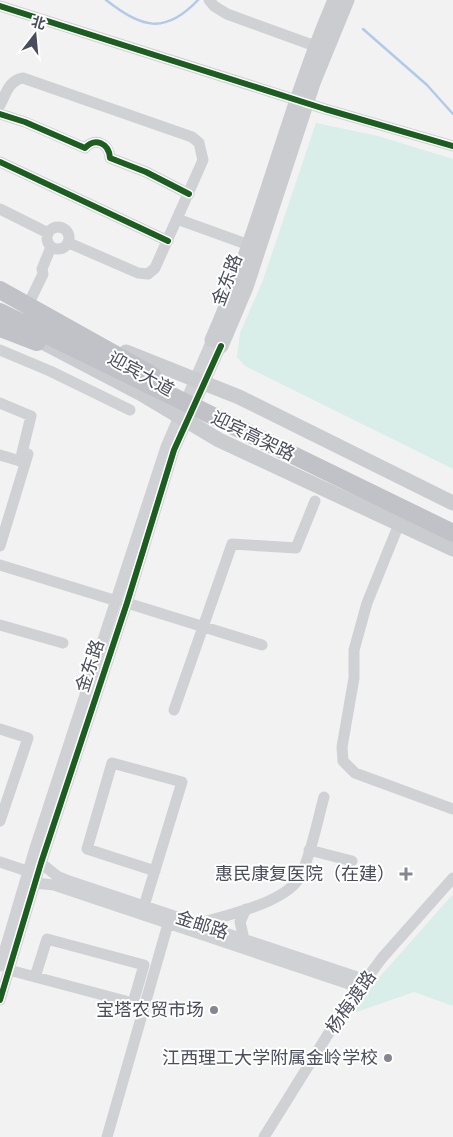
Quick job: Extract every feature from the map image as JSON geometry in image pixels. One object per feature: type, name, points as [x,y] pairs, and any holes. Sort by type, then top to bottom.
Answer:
[{"type":"highway","points":[[0,290],[152,375]]},
{"type":"highway","name":"迎宾高架路","points":[[0,303],[453,522]]},
{"type":"highway","name":"迎宾高架路","points":[[0,312],[185,414],[453,533]]},
{"type":"highway","points":[[0,328],[185,414]]},
{"type":"main road","name":"金东路","points":[[216,343],[246,287],[302,101],[315,46],[335,0]]},
{"type":"main road","name":"金东路","points":[[216,343],[302,101],[347,0]]},
{"type":"main road","name":"迎宾大道","points":[[0,290],[27,307],[156,366],[239,397],[453,503]]},
{"type":"main road","name":"迎宾大道","points":[[0,322],[185,414],[219,440],[453,549]]},
{"type":"street","points":[[212,3],[243,20],[315,46]]},
{"type":"street","points":[[0,6],[302,101],[453,146]]},
{"type":"street","points":[[0,105],[10,85],[17,79],[23,78],[192,137],[199,143],[203,160],[155,268],[148,274],[127,269],[60,246],[47,240],[48,233],[54,227],[64,228],[69,233],[60,246],[49,272],[43,274],[27,307]]},
{"type":"street","points":[[0,114],[25,122],[84,148],[92,142],[101,143],[108,148],[110,158],[146,172],[189,194]]},
{"type":"street","points":[[0,162],[168,241]]},
{"type":"street","points":[[0,209],[48,233]]},
{"type":"street","points":[[177,219],[249,246]]},
{"type":"street","name":"金东路","points":[[5,968],[35,883],[122,602],[166,447],[185,414],[216,343]]},
{"type":"street","points":[[0,350],[50,371],[130,410]]},
{"type":"street","points":[[0,403],[31,416],[20,460],[0,455]]},
{"type":"street","points":[[0,546],[28,454]]},
{"type":"street","points":[[174,710],[232,544],[296,548],[315,501]]},
{"type":"street","points":[[399,524],[367,603],[354,650],[354,678],[342,747],[343,760],[355,774],[453,809]]},
{"type":"street","points":[[0,565],[262,645]]},
{"type":"street","name":"金东路","points":[[0,1000],[5,968],[28,871],[122,602]]},
{"type":"street","points":[[0,625],[63,644]]},
{"type":"street","points":[[0,729],[28,738],[0,822]]},
{"type":"street","points":[[144,906],[155,871],[182,782],[112,763],[87,849],[155,871]]},
{"type":"street","points":[[198,924],[246,909],[280,895],[300,877],[324,797]]},
{"type":"street","points":[[309,850],[352,861]]},
{"type":"street","points":[[0,862],[28,871]]},
{"type":"street","name":"金邮路","points":[[41,863],[57,876],[144,906],[169,919],[198,924],[244,939],[363,984]]},
{"type":"street","name":"杨梅渡路","points":[[264,1137],[340,1015],[382,958],[453,878]]},
{"type":"street","name":"金邮路","points":[[35,883],[54,885],[169,919],[363,984]]},
{"type":"street","points":[[244,939],[240,922],[246,909]]},
{"type":"street","points":[[108,1137],[169,919]]},
{"type":"street","points":[[5,968],[35,977],[133,1003],[144,965],[47,939],[35,977]]},
{"type":"green space","points":[[316,123],[378,136],[453,159],[453,469],[245,366],[237,357],[240,333],[263,280]]},
{"type":"green space","points":[[453,894],[453,1006],[414,992],[351,1014],[376,981]]},
{"type":"waterway","points":[[106,0],[130,16],[152,24],[174,19],[198,0]]},
{"type":"waterway","points":[[363,29],[427,85],[453,114]]},
{"type":"cycle path","points":[[0,6],[325,109],[453,146]]},
{"type":"cycle path","points":[[0,114],[25,122],[85,148],[93,143],[101,143],[107,149],[110,158],[146,172],[189,194]]},
{"type":"cycle path","points":[[0,162],[168,241]]},
{"type":"cycle path","points":[[0,1000],[41,863],[127,603],[174,450],[221,346]]},
{"type":"place","name":"惠民康复医院（在建）","points":[[406,874]]},
{"type":"place","name":"宝塔农贸市场","points":[[214,1010]]},
{"type":"place","name":"江西理工大学附属金岭学校","points":[[388,1058]]}]
